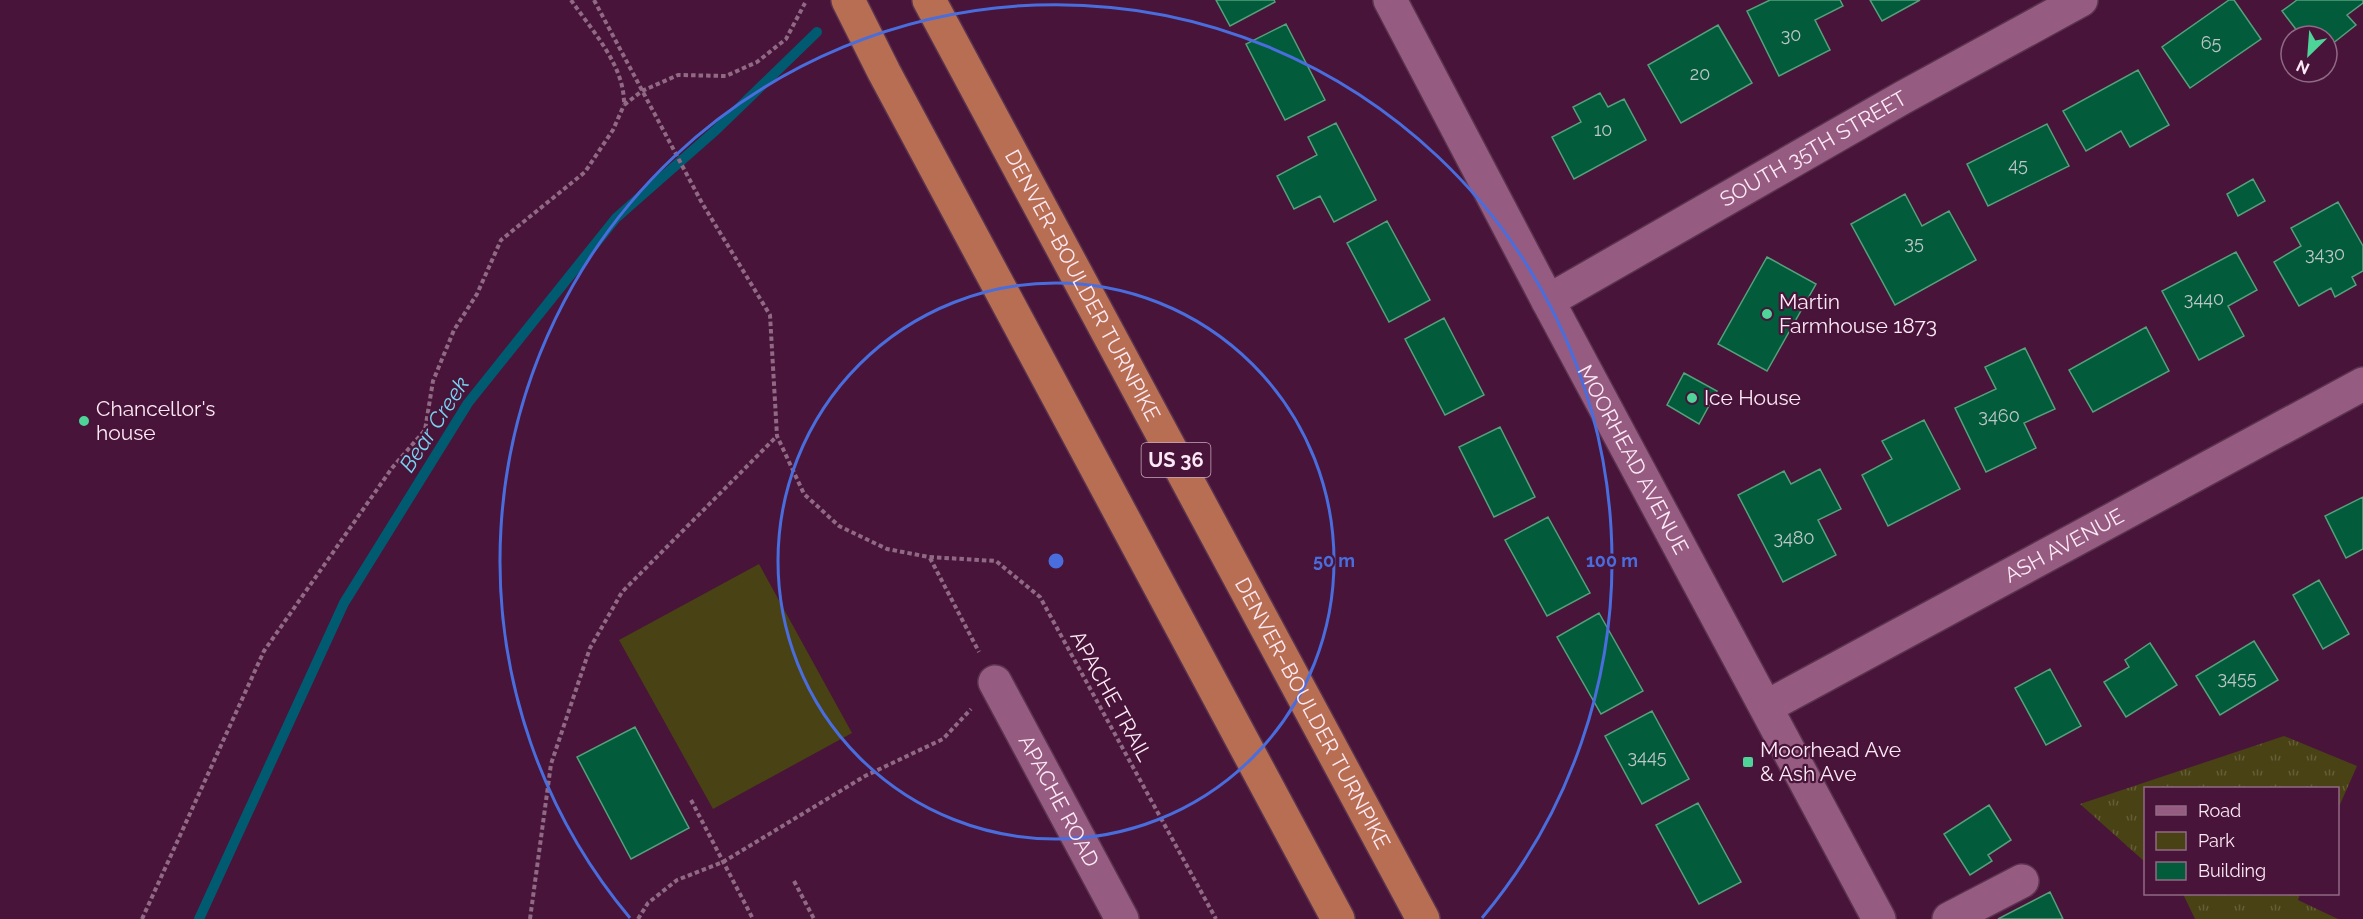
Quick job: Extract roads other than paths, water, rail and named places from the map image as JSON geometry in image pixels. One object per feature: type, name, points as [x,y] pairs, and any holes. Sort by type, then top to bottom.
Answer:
[{"type":"highway","points":[[848,0],[889,82],[1338,919]]},
{"type":"highway","name":"DENVER–BOULDER TURNPIKE","points":[[929,0],[1423,919]]},
{"type":"street","name":"MOORHEAD AVENUE","points":[[1390,0],[1548,301],[1879,919]]},
{"type":"street","name":"SOUTH 35TH STREET","points":[[1548,301],[1902,98],[2081,0]]},
{"type":"street","name":"ASH AVENUE","points":[[1766,707],[2363,384]]},
{"type":"street","name":"APACHE ROAD","points":[[995,682],[1122,919]]},
{"type":"street","points":[[1948,919],[2022,880]]},
{"type":"waterway","name":"Bear Creek","points":[[199,919],[344,603],[468,403],[616,218],[716,130],[817,32]]},
{"type":"place","name":"Martin Farmhouse 1873","points":[[1767,314]]},
{"type":"place","name":"Ice House","points":[[1692,398]]},
{"type":"place","name":"Chancellor's house","points":[[84,421]]},
{"type":"place","name":"Moorhead Ave & Ash Ave","points":[[1748,762]]}]
